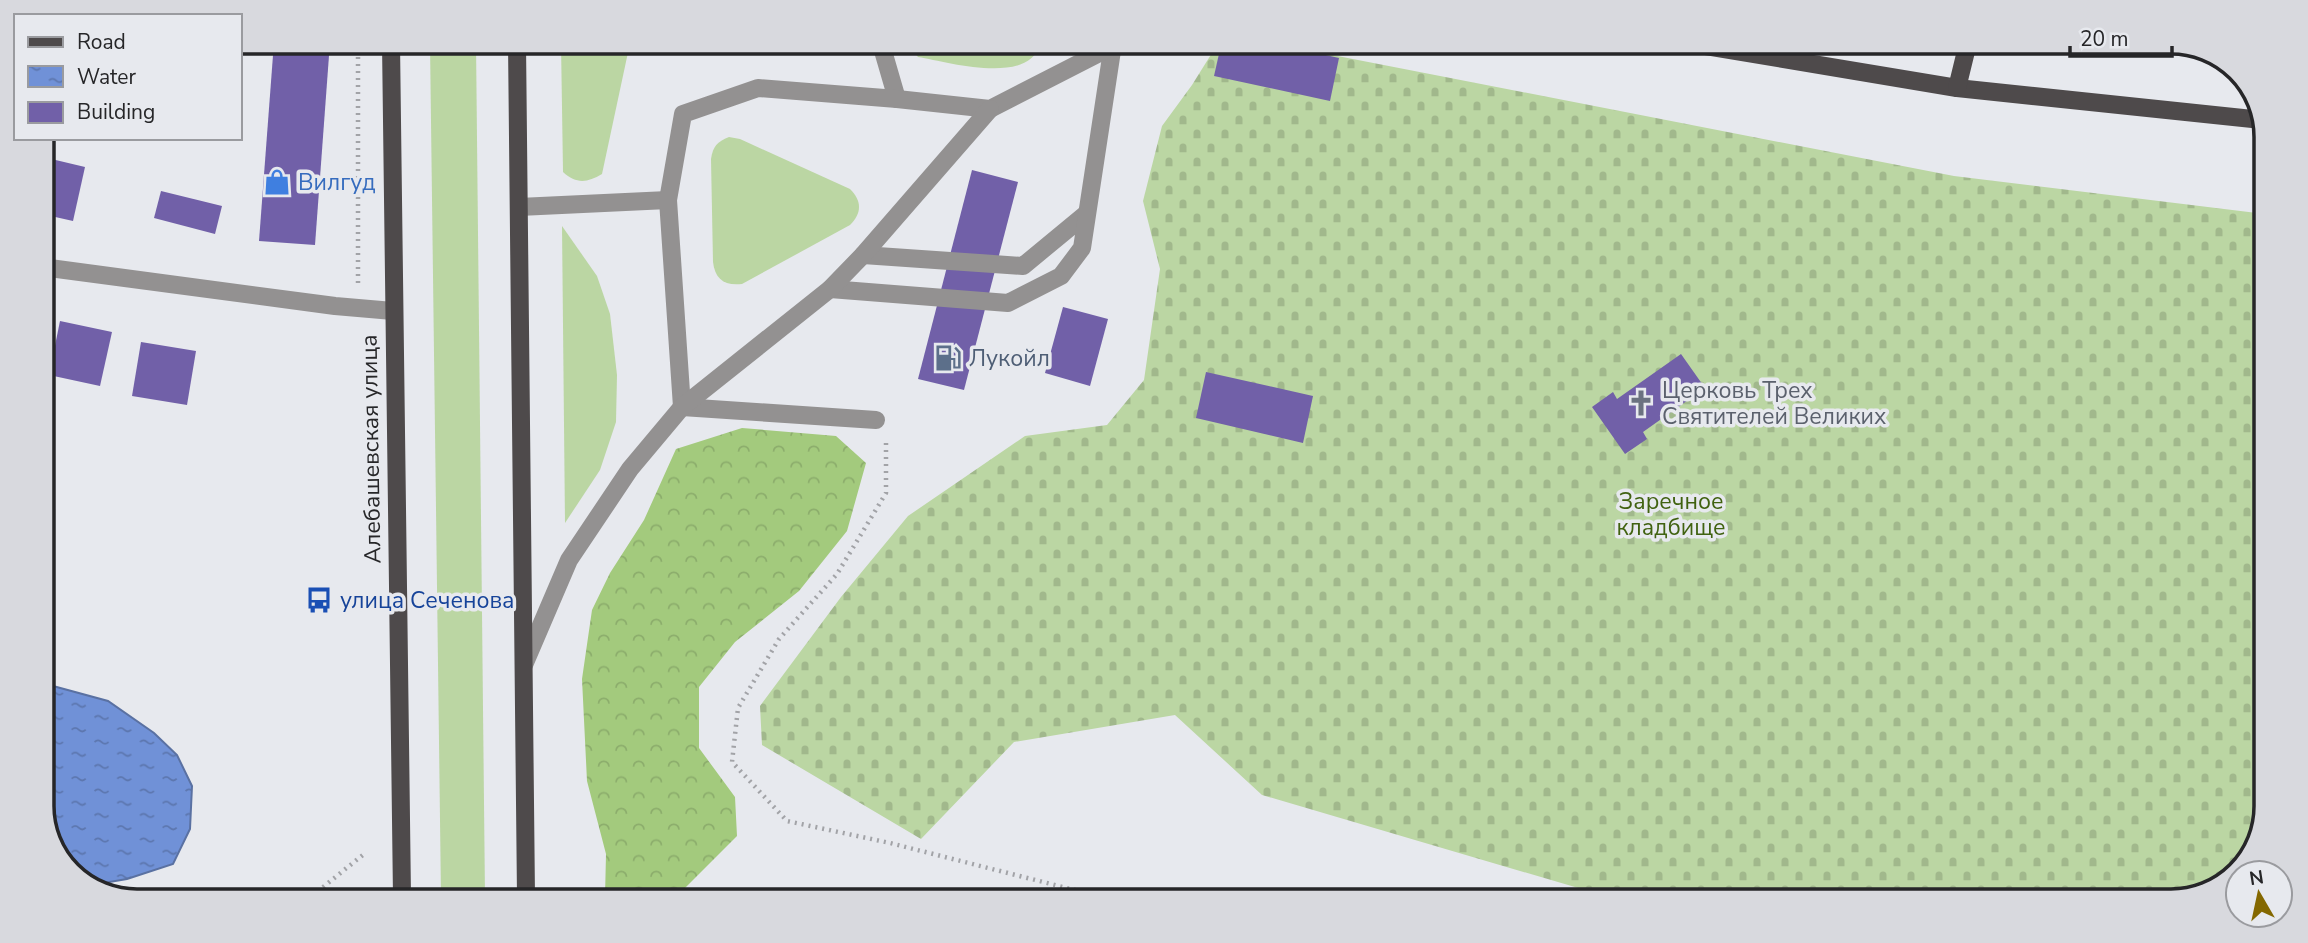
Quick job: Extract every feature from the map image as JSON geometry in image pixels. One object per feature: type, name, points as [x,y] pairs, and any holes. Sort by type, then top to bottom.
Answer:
[{"type":"main road","name":"Алебашевская улица","points":[[388,54],[402,889]]},
{"type":"main road","points":[[517,54],[526,889]]},
{"type":"main road","points":[[1754,54],[1956,88],[2252,119]]},
{"type":"main road","points":[[1956,88],[1965,54]]},
{"type":"street","points":[[884,54],[897,99]]},
{"type":"street","points":[[524,665],[569,560],[630,468],[682,407],[830,289],[990,109],[1096,54]]},
{"type":"street","points":[[830,289],[1008,303],[1061,276],[1082,248],[1112,54]]},
{"type":"street","points":[[682,407],[668,200],[683,114],[758,88],[990,109]]},
{"type":"street","points":[[519,207],[668,200]]},
{"type":"street","points":[[863,255],[1023,266],[1086,214]]},
{"type":"street","points":[[54,269],[358,309],[393,311]]},
{"type":"street","points":[[682,407],[876,420]]},
{"type":"path","points":[[358,54],[358,309]]},
{"type":"path","points":[[876,420],[886,441],[886,493],[837,574],[779,639],[738,708],[732,761],[787,821],[890,843],[1071,889]]},
{"type":"path","points":[[321,889],[364,854]]},
{"type":"green space","points":[[430,54],[476,54],[485,889],[441,889]]},
{"type":"green space","points":[[561,54],[628,54],[602,174],[591,179],[577,180],[563,172]]},
{"type":"green space","points":[[915,54],[1035,54],[1021,64],[1004,68],[967,66],[918,57]]},
{"type":"green space","name":"Заречное кладбище","points":[[1211,54],[1327,54],[1954,176],[2254,213],[2254,805],[2249,832],[2237,856],[2234,859],[2224,859],[2224,869],[2207,880],[2170,889],[1582,889],[1262,795],[1175,715],[1014,742],[921,839],[762,745],[760,706],[841,597],[908,516],[1025,436],[1107,425],[1144,380],[1160,269],[1143,201],[1162,126]]},
{"type":"green space","points":[[729,137],[740,139],[850,189],[857,198],[859,207],[854,221],[742,284],[730,284],[722,280],[716,273],[713,262],[711,159],[716,145]]},
{"type":"green space","points":[[562,226],[597,276],[610,314],[617,375],[616,422],[600,470],[565,523]]},
{"type":"green space","points":[[742,428],[836,436],[866,463],[847,531],[799,591],[735,642],[699,687],[699,748],[735,797],[737,836],[684,889],[605,889],[606,854],[587,781],[582,679],[592,610],[610,573],[644,520],[676,449]]},
{"type":"water","points":[[54,686],[108,701],[154,733],[177,755],[192,786],[190,829],[173,864],[107,882],[91,875],[71,856],[59,832],[54,811]]},
{"type":"building","points":[[273,54],[329,54],[315,245],[259,241]]},
{"type":"building","points":[[1219,54],[1321,54],[1339,58],[1330,101],[1214,76]]},
{"type":"building","points":[[54,160],[85,167],[73,221],[54,217]]},
{"type":"building","points":[[972,170],[1018,182],[964,390],[918,379]]},
{"type":"building","points":[[161,191],[222,206],[215,234],[154,218]]},
{"type":"building","points":[[1063,307],[1108,319],[1090,386],[1045,373]]},
{"type":"building","points":[[60,321],[112,332],[100,386],[54,376],[54,350]]},
{"type":"building","points":[[141,342],[196,351],[187,405],[132,396]]},
{"type":"building","name":"Церковь Трех Святителей Великих","points":[[1681,354],[1705,388],[1643,432],[1647,439],[1625,454],[1592,407],[1613,392],[1617,399]]},
{"type":"building","points":[[1206,372],[1313,396],[1303,443],[1196,418]]},
{"type":"place","name":"Вилгуд","points":[[277,182]]},
{"type":"place","name":"Лукойл","points":[[948,358]]},
{"type":"place","name":"Церковь Трех Святителей Великих","points":[[1641,403]]},
{"type":"place","name":"улица Сеченова","points":[[319,600]]}]
